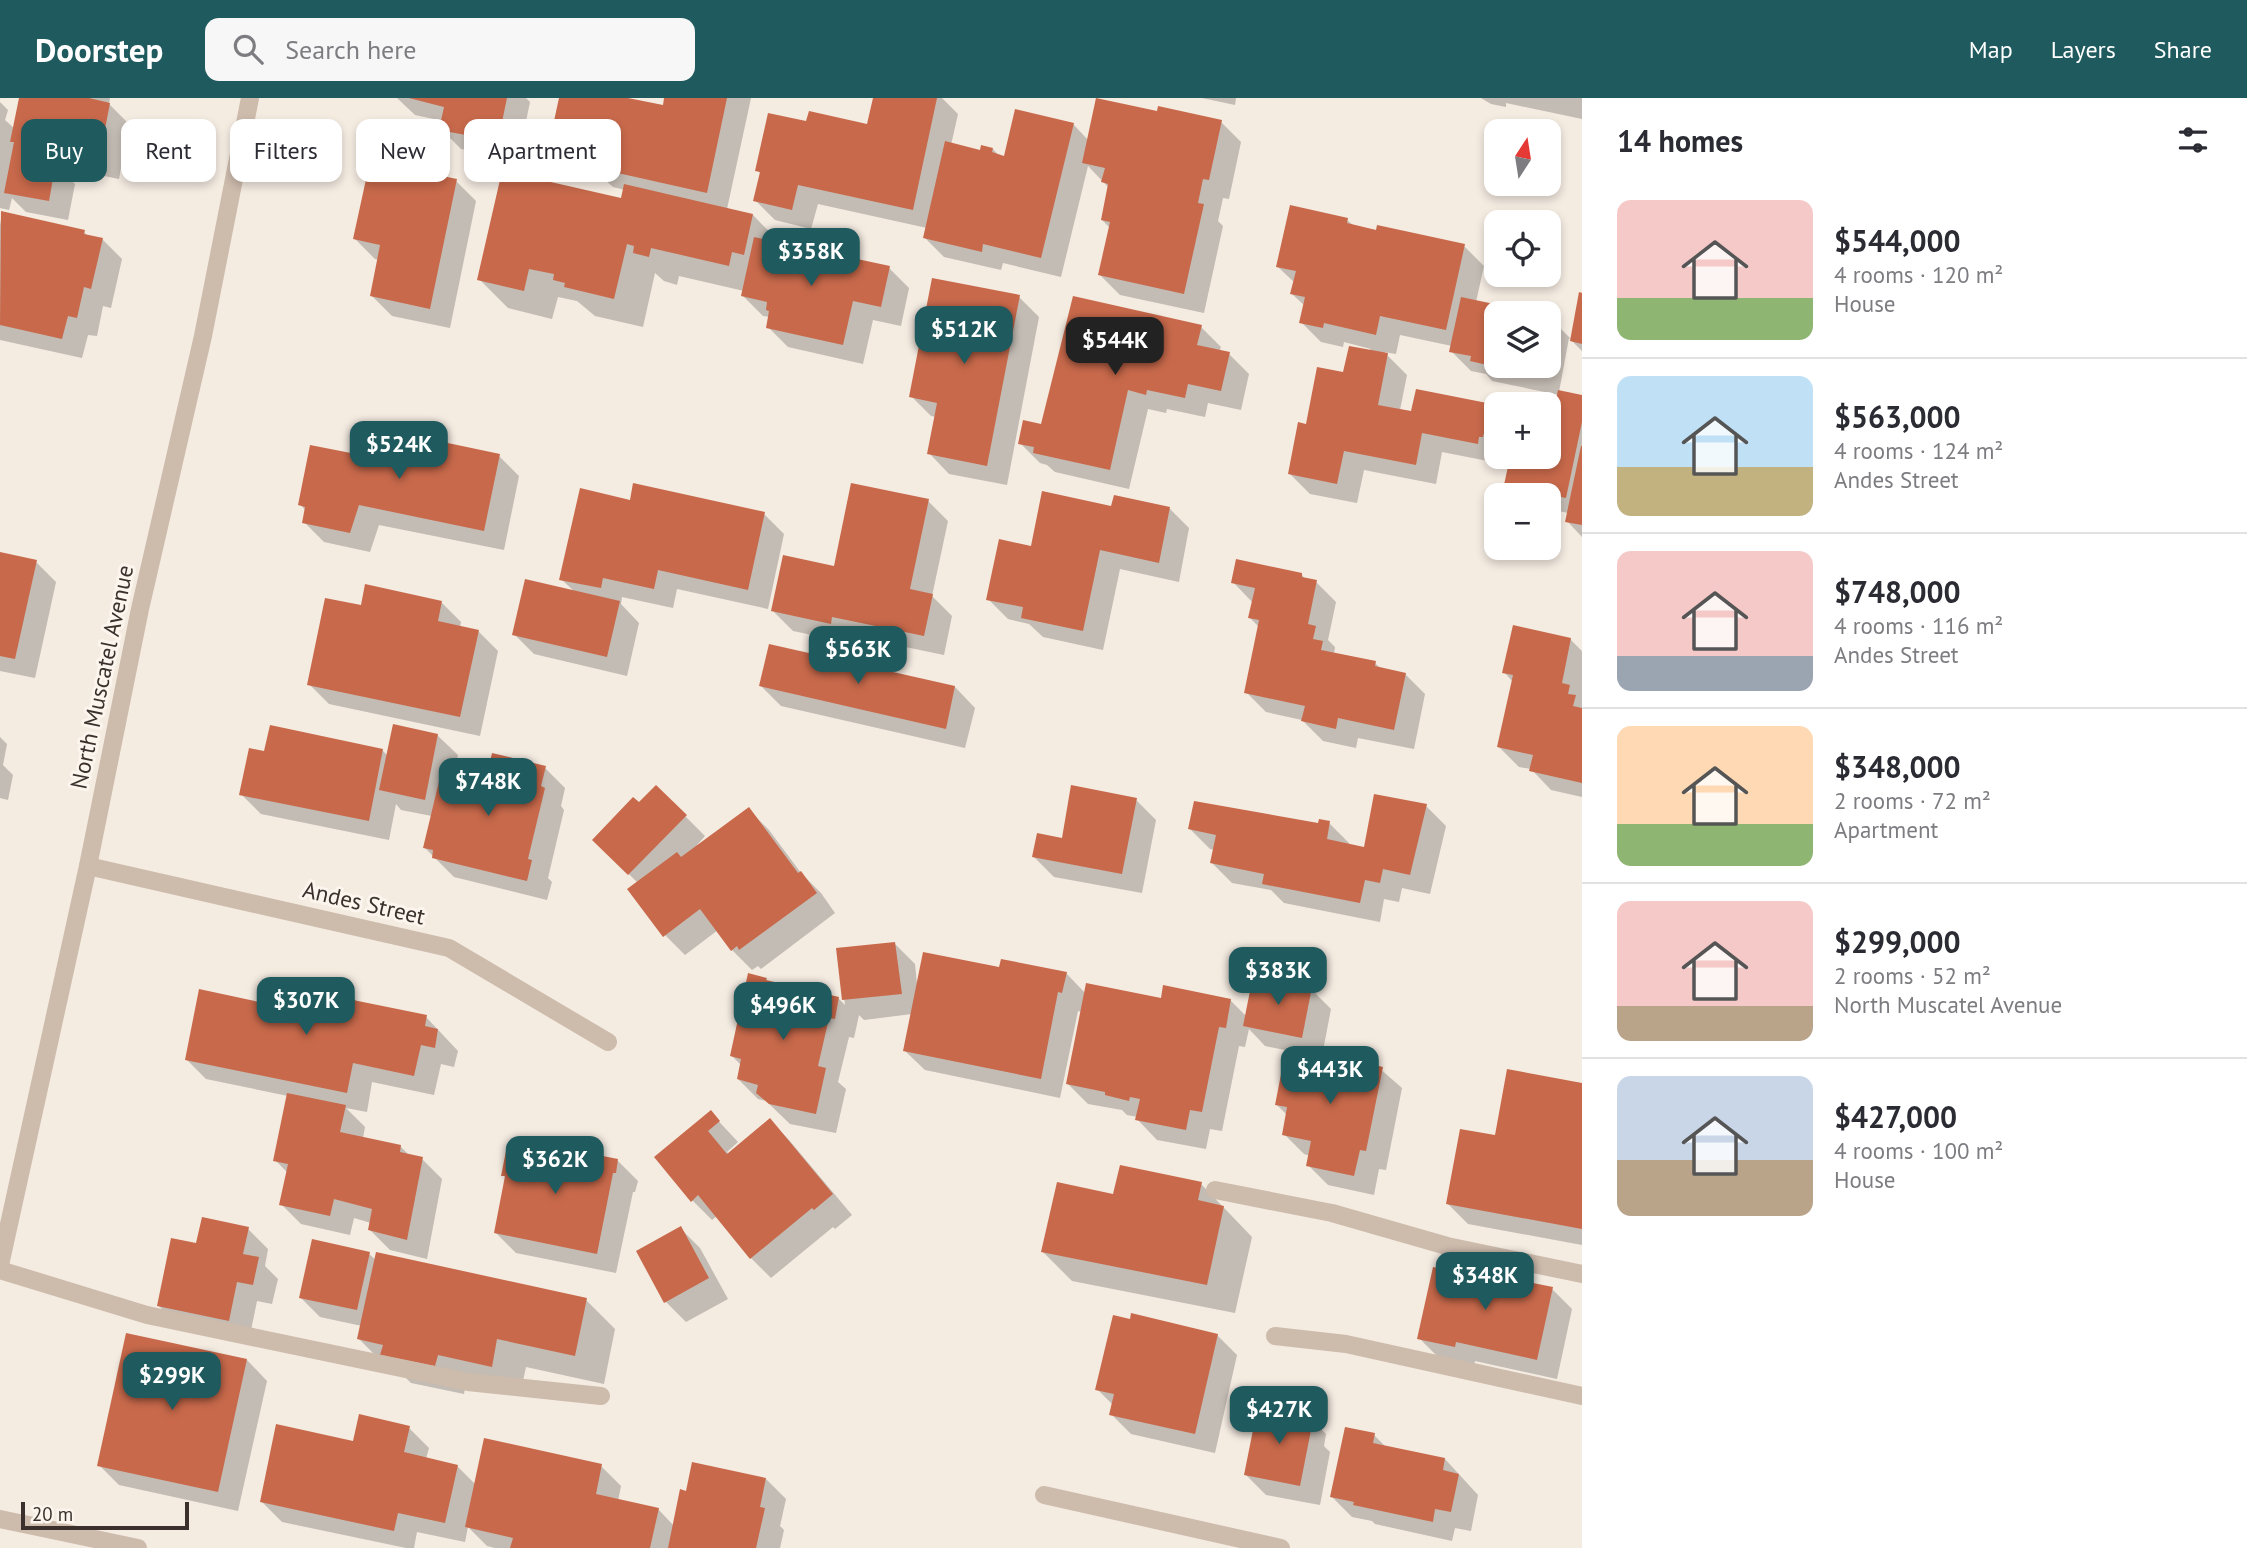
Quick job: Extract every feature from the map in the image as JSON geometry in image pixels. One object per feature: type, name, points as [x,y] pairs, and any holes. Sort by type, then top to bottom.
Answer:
[{"type":"street","name":"North Muscatel Avenue","points":[[0,1268],[88,866],[140,609],[203,336],[250,98]]},
{"type":"street","name":"Andes Street","points":[[88,866],[449,947],[607,1042]]},
{"type":"street","points":[[1215,1190],[1332,1213],[1447,1246],[1582,1274]]},
{"type":"street","points":[[0,1268],[147,1315],[468,1382],[601,1396]]},
{"type":"street","points":[[1275,1336],[1346,1344],[1582,1396]]},
{"type":"street","points":[[1044,1495],[1281,1548]]},
{"type":"street","points":[[0,1519],[138,1548]]},
{"type":"building","points":[[19,98],[89,98],[110,103],[107,119],[21,119],[21,182],[52,182],[49,201],[4,193],[14,142],[10,142]]},
{"type":"building","points":[[409,98],[507,98],[503,119],[464,119],[464,135],[450,132],[450,119],[441,119],[444,107]]},
{"type":"building","points":[[559,98],[628,98],[663,105],[664,98],[727,98],[707,193],[621,174],[621,119],[554,119]]},
{"type":"building","points":[[873,98],[937,98],[913,210],[798,185],[792,210],[753,201],[760,172],[755,171],[768,113],[806,121],[809,111],[867,124]]},
{"type":"building","points":[[1096,98],[1157,111],[1158,106],[1222,120],[1209,180],[1203,179],[1198,203],[1204,204],[1184,294],[1098,275],[1110,222],[1101,220],[1108,184],[1101,182],[1105,168],[1082,163]]},
{"type":"building","points":[[1015,109],[1074,123],[1041,258],[983,244],[982,252],[923,238],[945,141],[980,150],[981,145],[993,148],[992,152],[1004,156]]},
{"type":"building","points":[[450,178],[457,179],[430,309],[370,296],[380,245],[353,239],[365,182],[450,182]]},
{"type":"building","points":[[499,182],[550,182],[621,198],[624,184],[753,214],[744,255],[732,252],[729,266],[651,248],[649,257],[633,253],[634,246],[627,244],[614,299],[564,287],[565,283],[553,280],[554,274],[529,269],[524,291],[477,280]]},
{"type":"building","points":[[1290,205],[1348,218],[1347,223],[1376,230],[1377,225],[1465,244],[1446,330],[1380,316],[1376,335],[1324,323],[1323,328],[1299,323],[1305,297],[1290,294],[1296,271],[1276,267]]},
{"type":"building","points":[[1,211],[85,230],[84,234],[103,238],[91,289],[84,287],[77,318],[68,316],[62,339],[0,325]]},
{"type":"building","points":[[754,237],[890,266],[881,307],[853,301],[843,345],[766,328],[769,311],[766,310],[767,302],[741,296]]},
{"type":"building","points":[[932,278],[1020,295],[987,466],[927,454],[937,403],[909,397]]},
{"type":"building","points":[[1579,292],[1582,293],[1582,344],[1570,341]]},
{"type":"building","points":[[1073,296],[1202,325],[1197,345],[1230,352],[1221,391],[1188,384],[1185,398],[1147,390],[1146,395],[1128,390],[1110,470],[1033,453],[1034,447],[1018,444],[1023,420],[1041,424]]},
{"type":"building","points":[[1461,297],[1484,302],[1484,364],[1470,361],[1471,356],[1449,352]]},
{"type":"building","points":[[1349,346],[1388,353],[1378,405],[1411,411],[1416,389],[1484,402],[1483,437],[1479,437],[1478,444],[1422,433],[1416,465],[1344,451],[1337,484],[1288,474],[1298,422],[1306,424],[1317,367],[1343,372]]},
{"type":"building","points":[[1558,390],[1582,395],[1582,422],[1566,498],[1561,497],[1561,483],[1504,483],[1507,469],[1561,469],[1561,392]]},
{"type":"building","points":[[367,426],[500,454],[484,531],[359,505],[350,533],[302,523],[305,507],[298,505],[310,445],[361,455]]},
{"type":"building","points":[[1582,446],[1582,525],[1565,522]]},
{"type":"building","points":[[633,483],[765,512],[748,590],[658,570],[654,589],[603,578],[601,588],[559,580],[580,488],[630,500]]},
{"type":"building","points":[[851,483],[929,499],[910,589],[933,594],[924,636],[832,617],[831,624],[771,611],[783,555],[834,566]]},
{"type":"building","points":[[1042,491],[1111,506],[1114,495],[1170,507],[1159,563],[1100,550],[1083,631],[1021,618],[1023,607],[986,600],[999,539],[1031,546]]},
{"type":"building","points":[[0,552],[37,560],[15,659],[0,656]]},
{"type":"building","points":[[1236,559],[1302,573],[1302,577],[1317,580],[1308,624],[1316,626],[1313,639],[1323,641],[1321,650],[1376,661],[1375,666],[1406,673],[1394,730],[1338,718],[1336,729],[1301,721],[1305,706],[1244,693],[1259,620],[1248,618],[1255,588],[1231,583]]},
{"type":"building","points":[[525,579],[620,601],[607,657],[512,635]]},
{"type":"building","points":[[365,584],[442,601],[438,621],[479,630],[460,717],[307,685],[325,598],[361,605]]},
{"type":"building","points":[[1513,625],[1571,638],[1562,683],[1570,685],[1568,694],[1576,695],[1573,706],[1582,708],[1582,783],[1529,771],[1533,755],[1497,747],[1513,675],[1502,673]]},
{"type":"building","points":[[769,644],[955,686],[946,729],[759,686]]},
{"type":"building","points":[[393,724],[438,734],[425,800],[379,790]]},
{"type":"building","points":[[270,725],[383,749],[369,821],[239,795],[249,748],[264,751]]},
{"type":"building","points":[[492,753],[546,766],[541,786],[545,788],[528,859],[532,860],[527,881],[432,858],[433,850],[423,848],[441,773],[485,783]]},
{"type":"building","points":[[656,785],[687,815],[628,875],[592,840],[633,797],[639,802]]},
{"type":"building","points":[[1071,785],[1137,798],[1122,874],[1032,857],[1037,833],[1062,838]]},
{"type":"building","points":[[1374,794],[1427,804],[1410,875],[1383,869],[1380,883],[1365,880],[1360,903],[1262,884],[1264,874],[1210,863],[1216,835],[1188,829],[1194,801],[1318,823],[1319,819],[1330,821],[1327,839],[1364,847]]},
{"type":"building","points":[[749,807],[798,873],[801,871],[817,893],[739,950],[737,946],[731,951],[700,909],[663,937],[627,889],[677,852],[681,857]]},
{"type":"building","points":[[895,942],[902,994],[842,1000],[836,948]]},
{"type":"building","points":[[923,952],[999,967],[1001,959],[1067,972],[1062,993],[1058,992],[1041,1079],[903,1051]]},
{"type":"building","points":[[748,973],[767,978],[766,980],[839,997],[835,1019],[829,1018],[818,1066],[826,1068],[816,1114],[769,1104],[756,1093],[758,1085],[737,1079],[741,1059],[730,1056]]},
{"type":"building","points":[[1253,976],[1312,987],[1302,1038],[1243,1026]]},
{"type":"building","points":[[1086,983],[1161,998],[1163,985],[1231,999],[1226,1028],[1219,1027],[1202,1112],[1190,1110],[1186,1130],[1135,1120],[1140,1099],[1130,1097],[1129,1101],[1105,1095],[1105,1092],[1066,1084]]},
{"type":"building","points":[[287,986],[330,995],[332,988],[349,991],[348,999],[427,1015],[425,1026],[438,1029],[435,1048],[421,1045],[414,1076],[353,1063],[347,1093],[185,1060],[199,989],[282,1007]]},
{"type":"building","points":[[1345,1048],[1364,1052],[1362,1062],[1383,1067],[1366,1151],[1360,1150],[1354,1176],[1306,1166],[1311,1141],[1282,1135],[1287,1107],[1275,1105],[1284,1059],[1296,1061],[1298,1050],[1343,1059]]},
{"type":"building","points":[[1507,1069],[1582,1083],[1582,1229],[1446,1204],[1460,1129],[1495,1135]]},
{"type":"building","points":[[287,1093],[346,1105],[340,1132],[401,1145],[400,1152],[423,1157],[407,1240],[368,1230],[372,1209],[334,1199],[330,1216],[279,1205],[288,1164],[273,1161]]},
{"type":"building","points":[[711,1110],[720,1121],[708,1131],[727,1154],[770,1118],[833,1194],[750,1259],[698,1195],[691,1202],[654,1157]]},
{"type":"building","points":[[531,1142],[618,1159],[597,1254],[494,1233],[505,1176],[501,1176],[507,1146],[529,1151]]},
{"type":"building","points":[[1120,1165],[1202,1182],[1198,1200],[1224,1206],[1207,1285],[1041,1252],[1057,1182],[1113,1194]]},
{"type":"building","points":[[202,1217],[249,1227],[243,1254],[259,1257],[253,1285],[237,1282],[229,1321],[157,1306],[171,1238],[196,1243]]},
{"type":"building","points":[[681,1226],[709,1278],[664,1303],[636,1251]]},
{"type":"building","points":[[312,1239],[370,1252],[357,1310],[299,1298]]},
{"type":"building","points":[[376,1252],[587,1298],[575,1356],[497,1339],[492,1367],[438,1355],[435,1366],[380,1355],[383,1345],[357,1339]]},
{"type":"building","points":[[1433,1267],[1464,1273],[1465,1269],[1501,1276],[1501,1273],[1518,1277],[1517,1280],[1553,1287],[1537,1360],[1456,1342],[1455,1347],[1417,1339]]},
{"type":"building","points":[[1131,1313],[1218,1334],[1195,1434],[1109,1415],[1114,1394],[1095,1390],[1113,1315],[1130,1319]]},
{"type":"building","points":[[126,1333],[247,1359],[218,1492],[97,1466]]},
{"type":"building","points":[[1264,1404],[1307,1412],[1304,1429],[1311,1430],[1300,1486],[1244,1475],[1255,1420],[1262,1420]]},
{"type":"building","points":[[359,1414],[410,1426],[404,1452],[458,1465],[445,1523],[398,1513],[394,1531],[260,1502],[276,1424],[353,1441]]},
{"type":"building","points":[[1345,1427],[1375,1433],[1373,1443],[1445,1458],[1443,1470],[1459,1474],[1451,1512],[1435,1509],[1433,1522],[1353,1505],[1354,1502],[1330,1497]]},
{"type":"building","points":[[484,1438],[602,1464],[596,1494],[659,1508],[650,1548],[510,1548],[513,1538],[465,1527]]},
{"type":"building","points":[[692,1462],[766,1478],[760,1507],[765,1508],[756,1548],[668,1548],[680,1489],[686,1491]]}]
